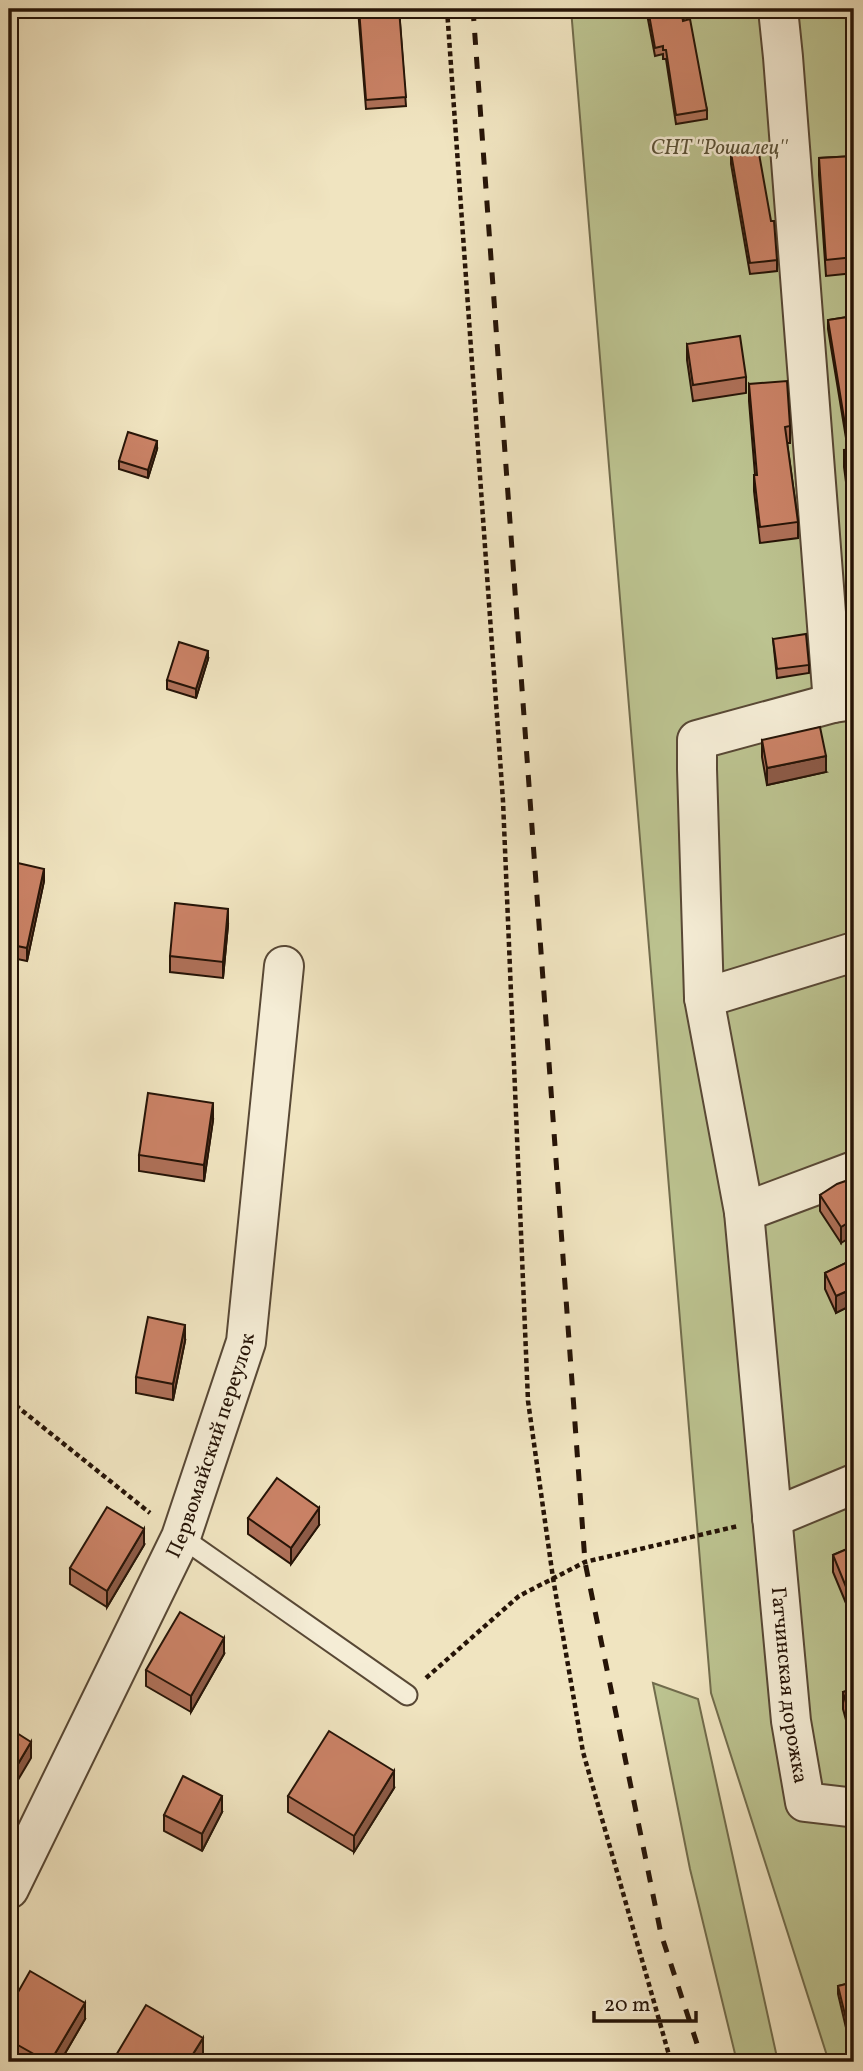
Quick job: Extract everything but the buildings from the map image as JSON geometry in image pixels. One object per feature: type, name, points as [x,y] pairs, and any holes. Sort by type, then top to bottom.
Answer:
[{"type":"street","points":[[778,9],[844,701],[696,740],[704,998],[744,1212],[772,1518],[854,1483]]},
{"type":"street","points":[[704,998],[854,952]]},
{"type":"street","name":"Первомайский переулок","points":[[9,1889],[181,1537],[246,1342],[284,966]]},
{"type":"street","points":[[744,1212],[854,1171]]},
{"type":"street","name":"Гатчинская дорожка","points":[[772,1518],[790,1721],[805,1802],[848,1808],[854,1805]]},
{"type":"lane","points":[[181,1537],[407,1695]]},
{"type":"path","points":[[447,9],[503,802],[528,1401],[553,1578],[583,1752],[671,2062]]},
{"type":"path","points":[[9,1400],[181,1537]]},
{"type":"path","points":[[407,1695],[519,1596],[585,1562],[772,1518]]},
{"type":"green space","name":"СНТ ''Рошалец''","points":[[571,9],[854,9],[854,2062],[829,2062],[711,1693]]},
{"type":"green space","points":[[653,1683],[698,1699],[778,2062],[737,2062],[690,1869]]},
{"type":"railway","points":[[473,9],[585,1562],[661,1934],[703,2062]]}]
